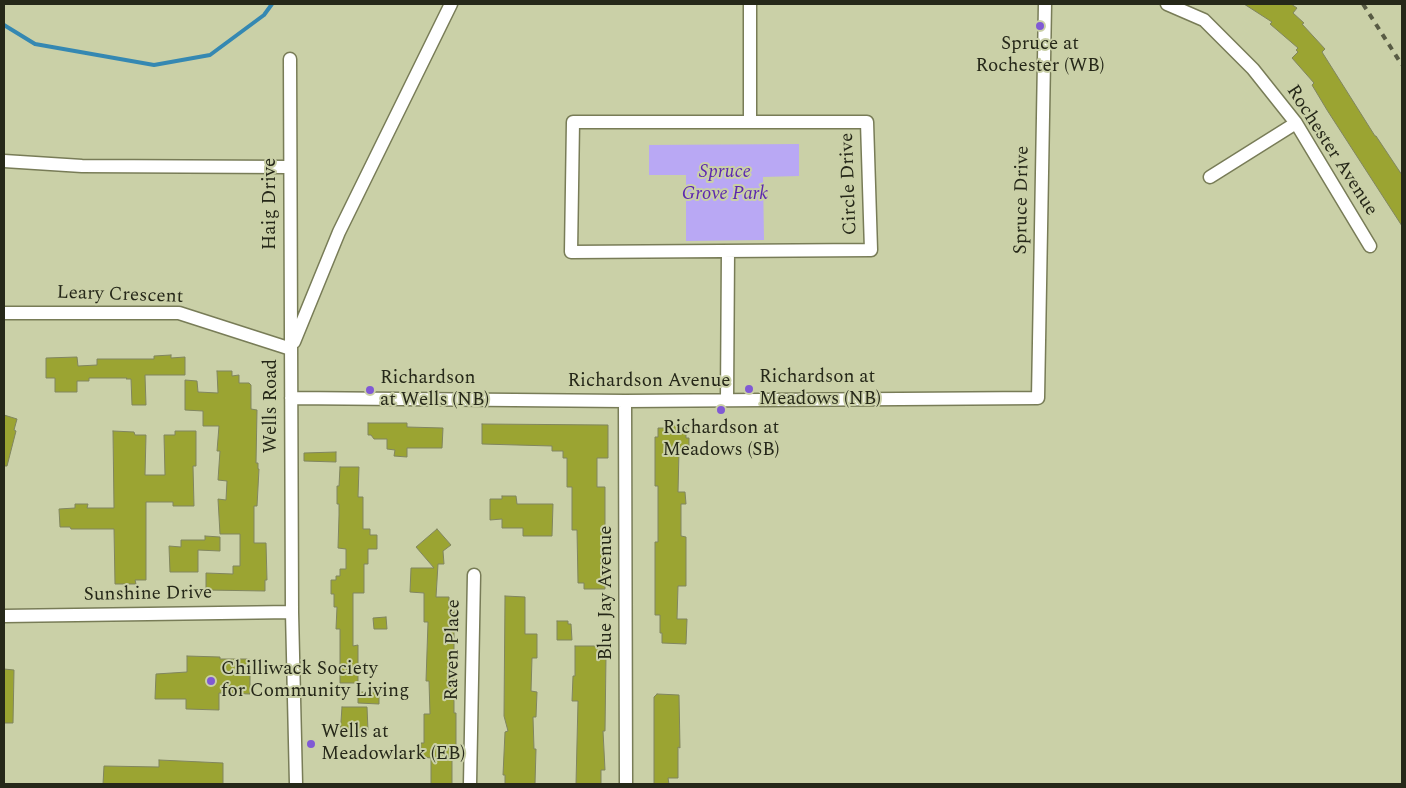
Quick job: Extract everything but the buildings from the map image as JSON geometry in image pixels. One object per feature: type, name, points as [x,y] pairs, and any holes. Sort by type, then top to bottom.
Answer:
[{"type":"street","name":"Wells Road","points":[[296,784],[292,612],[291,349],[338,232],[451,4]]},
{"type":"street","points":[[750,4],[750,122]]},
{"type":"street","name":"Spruce Drive","points":[[1038,398],[1045,4]]},
{"type":"street","name":"Rochester Avenue","points":[[1167,4],[1204,20],[1252,69],[1296,124],[1370,246]]},
{"type":"street","name":"Haig Drive","points":[[290,59],[291,349]]},
{"type":"street","name":"Circle Drive","points":[[573,122],[866,122],[871,250],[728,251],[571,252],[573,122]]},
{"type":"street","points":[[1210,177],[1296,124]]},
{"type":"street","points":[[4,161],[82,166],[289,167]]},
{"type":"street","points":[[727,400],[728,251]]},
{"type":"street","name":"Leary Crescent","points":[[4,312],[179,313],[291,349]]},
{"type":"street","name":"Richardson Avenue","points":[[291,398],[625,401],[1038,398]]},
{"type":"street","name":"Blue Jay Avenue","points":[[625,401],[626,784]]},
{"type":"street","name":"Raven Place","points":[[470,784],[474,576]]},
{"type":"street","name":"Sunshine Drive","points":[[4,616],[292,612]]},
{"type":"green space","name":"Spruce Grove Park","points":[[799,144],[799,176],[763,177],[764,240],[686,241],[686,175],[649,175],[649,145]]},
{"type":"waterway","points":[[4,25],[35,44],[154,65],[210,55],[264,15],[272,4]]},
{"type":"railway","points":[[1363,4],[1402,65]]},
{"type":"place","name":"Spruce at Rochester (WB)","points":[[1040,26]]},
{"type":"place","name":"Richardson at Meadows (NB)","points":[[749,389]]},
{"type":"place","name":"Richardson at Wells (NB)","points":[[370,390]]},
{"type":"place","name":"Richardson at Meadows (SB)","points":[[721,410]]},
{"type":"place","name":"Chilliwack Society for Community Living","points":[[211,681]]},
{"type":"place","name":"Wells at Meadowlark (EB)","points":[[311,744]]}]
